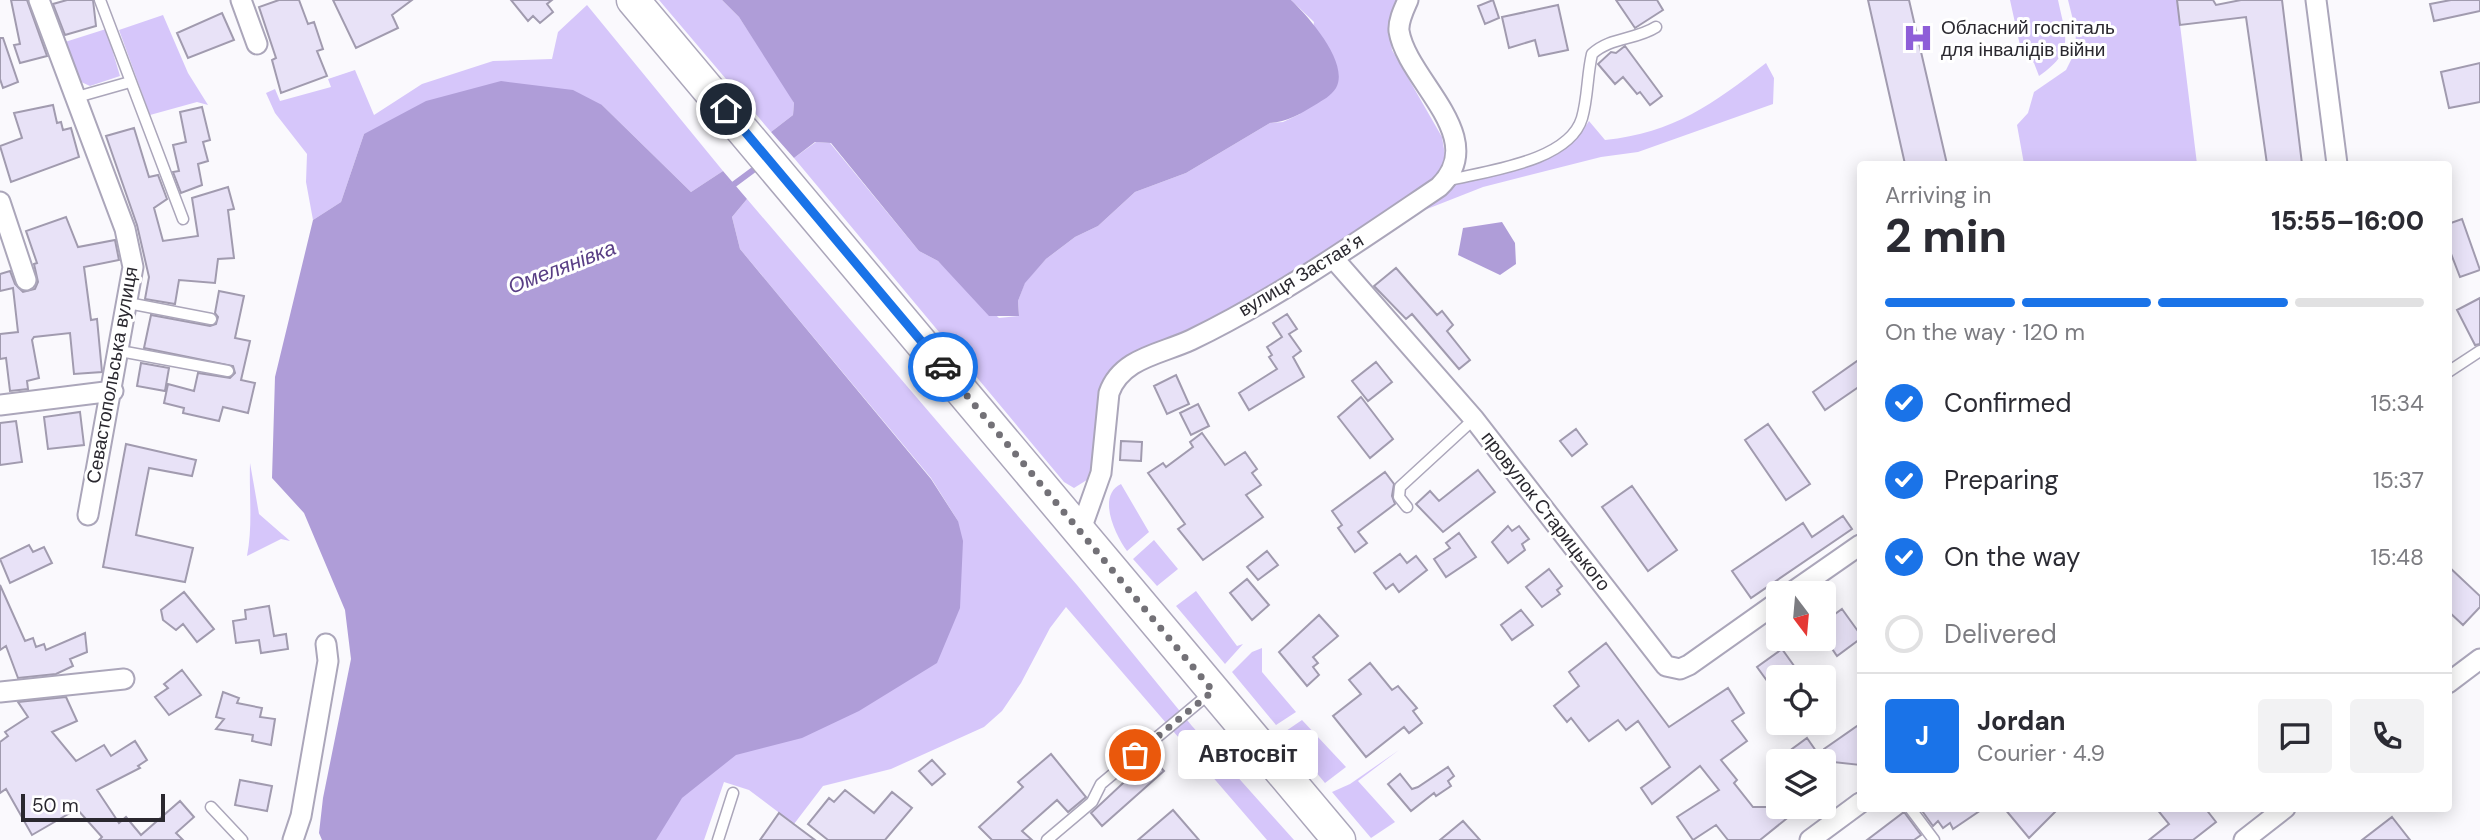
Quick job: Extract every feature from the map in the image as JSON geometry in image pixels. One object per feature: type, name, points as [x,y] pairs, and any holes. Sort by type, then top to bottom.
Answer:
[{"type":"main road","points":[[633,0],[796,190],[1339,840]]},
{"type":"street","name":"Севастопольська вулиця","points":[[39,0],[128,239],[133,267],[113,391],[88,515]]},
{"type":"street","points":[[241,0],[257,44]]},
{"type":"street","points":[[1408,0],[1399,28],[1403,44],[1440,107],[1455,142],[1456,162],[1445,181]]},
{"type":"street","points":[[2316,0],[2337,161]]},
{"type":"street","name":"вулиця Заставʼя","points":[[1080,531],[1101,473],[1109,393],[1113,381],[1141,359],[1194,339],[1334,259],[1445,181]]},
{"type":"street","points":[[0,202],[26,280]]},
{"type":"street","name":"провулок Старицького","points":[[1334,259],[1474,419],[1666,666],[1680,669],[1689,665],[1766,611]]},
{"type":"street","points":[[0,405],[113,391]]},
{"type":"street","points":[[1808,581],[1857,547]]},
{"type":"street","points":[[293,840],[301,817],[328,661],[326,644]]},
{"type":"street","points":[[2452,680],[2480,659]]},
{"type":"street","points":[[1,691],[124,679]]},
{"type":"street","points":[[1810,840],[1857,805]]},
{"type":"street","points":[[2244,840],[2280,812]]},
{"type":"lane","points":[[100,0],[183,219]]},
{"type":"lane","points":[[1445,181],[1541,156],[1569,142],[1582,120],[1592,54],[1605,45],[1637,37],[1656,27]]},
{"type":"lane","points":[[77,97],[130,82]]},
{"type":"lane","points":[[128,303],[211,319]]},
{"type":"lane","points":[[120,351],[228,371]]},
{"type":"lane","points":[[2452,369],[2480,351]]},
{"type":"lane","points":[[1407,507],[1399,497],[1400,488],[1474,419]]},
{"type":"lane","points":[[1047,840],[1092,802],[1101,784],[1213,691]]},
{"type":"lane","points":[[718,840],[733,793]]},
{"type":"lane","points":[[211,807],[242,840]]},
{"type":"lane","points":[[1913,812],[1934,840]]},
{"type":"shaded area","points":[[659,0],[722,0],[739,17],[788,91],[794,103],[793,115],[771,132]]},
{"type":"shaded area","points":[[1291,0],[1403,0],[1390,35],[1392,50],[1442,137],[1446,161],[1438,179],[1357,235],[1185,338],[1119,365],[1107,376],[1100,388],[1090,478],[1074,488],[1064,482],[794,158],[816,142],[830,143],[919,251],[938,261],[999,318],[1019,316],[1018,301],[1025,282],[1046,259],[1075,237],[1098,226],[1135,192],[1186,173],[1270,123],[1283,122],[1300,114],[1314,22]]},
{"type":"shaded area","points":[[2010,0],[2058,0],[2065,34],[2063,51],[2039,76],[2034,63],[2021,50]]},
{"type":"shaded area","points":[[2068,0],[2177,0],[2197,161],[2023,161],[2017,125],[2028,113],[2034,92],[2066,70],[2075,52],[2076,32]]},
{"type":"shaded area","points":[[587,5],[723,171],[691,192],[602,105],[364,134],[341,202],[313,220],[306,182],[307,154],[275,113],[266,93],[275,89],[280,101],[331,87],[328,79],[355,70],[374,115],[422,84],[493,61],[552,59],[558,32]]},
{"type":"shaded area","points":[[163,15],[188,73],[208,105],[197,102],[150,115],[119,30]]},
{"type":"shaded area","points":[[58,22],[65,42],[106,29],[120,76],[90,86],[79,81],[54,23]]},
{"type":"shaded area","points":[[1766,63],[1774,78],[1773,104],[1638,152],[1601,157],[1483,187],[1422,211],[1419,204],[1446,186],[1543,160],[1575,139],[1589,121],[1605,140],[1652,131],[1672,123],[1710,104]]},
{"type":"shaded area","points":[[747,199],[1077,585],[1192,726],[1294,840],[1267,840],[1066,607],[1050,628],[1021,683],[1002,711],[984,727],[891,769],[823,786],[794,824],[749,790],[724,782],[704,840],[621,840],[958,521],[931,478],[740,249],[732,217]]},
{"type":"shaded area","points":[[250,463],[259,514],[290,541],[281,539],[247,556],[250,522]]},
{"type":"shaded area","points":[[1121,484],[1149,532],[1127,551],[1118,536],[1109,507],[1110,497]]},
{"type":"shaded area","points":[[1154,540],[1178,569],[1157,586],[1133,559]]},
{"type":"shaded area","points":[[1196,591],[1237,646],[1243,644],[1225,664],[1176,606]]},
{"type":"shaded area","points":[[1262,648],[1262,672],[1296,712],[1276,725],[1232,672],[1252,652]]},
{"type":"shaded area","points":[[1302,720],[1346,767],[1325,783],[1283,733]]},
{"type":"shaded area","points":[[1399,750],[1358,781],[1395,822],[1371,838],[1332,792],[1350,784]]},
{"type":"water","points":[[722,0],[1291,0],[1325,41],[1337,66],[1339,78],[1336,88],[1324,100],[1288,119],[1270,123],[1186,173],[1135,192],[1098,226],[1075,237],[1046,259],[1025,283],[1018,301],[1019,316],[989,316],[938,261],[919,251],[831,143],[815,142],[794,158],[771,132],[793,115],[794,103],[739,17]]},
{"type":"water","points":[[501,81],[573,90],[602,105],[691,192],[723,171],[747,199],[732,217],[740,249],[931,479],[958,521],[963,541],[960,608],[937,663],[859,711],[802,738],[736,755],[682,798],[656,840],[322,840],[319,833],[323,798],[351,659],[345,610],[304,513],[272,478],[275,377],[313,220],[341,202],[364,134],[426,101]]},
{"type":"water","points":[[1502,222],[1515,243],[1516,264],[1500,275],[1458,255],[1463,228]]},
{"type":"building","points":[[11,0],[27,0],[47,56],[20,63],[14,45],[20,44]]},
{"type":"building","points":[[67,0],[93,0],[96,26],[65,35],[53,4]]},
{"type":"building","points":[[279,0],[299,0],[308,24],[314,22],[323,49],[317,51],[327,76],[281,93],[272,60],[276,58],[259,7]]},
{"type":"building","points":[[333,0],[412,0],[392,15],[398,28],[356,48]]},
{"type":"building","points":[[511,0],[552,0],[547,4],[553,12],[540,23],[533,16],[528,21]]},
{"type":"building","points":[[1493,0],[1499,18],[1485,24],[1478,6]]},
{"type":"building","points":[[1616,0],[1657,0],[1663,10],[1635,28]]},
{"type":"building","points":[[1868,0],[1909,0],[1946,161],[1904,161]]},
{"type":"building","points":[[2177,0],[2213,0],[2216,5],[2241,0],[2282,0],[2302,161],[2267,161],[2246,17],[2180,25]]},
{"type":"building","points":[[2451,0],[2480,0],[2480,11],[2434,21],[2430,4]]},
{"type":"building","points":[[1558,5],[1568,50],[1539,56],[1535,40],[1509,48],[1502,17]]},
{"type":"building","points":[[222,13],[234,40],[188,58],[177,33]]},
{"type":"building","points":[[0,38],[3,38],[18,82],[3,88],[0,79]]},
{"type":"building","points":[[1625,46],[1662,96],[1650,105],[1623,77],[1615,84],[1598,64],[1611,52],[1616,53]]},
{"type":"building","points":[[2480,63],[2480,102],[2449,108],[2441,72]]},
{"type":"building","points":[[53,105],[57,123],[61,122],[63,130],[71,128],[79,157],[11,182],[0,146],[22,138],[14,113]]},
{"type":"building","points":[[202,107],[210,140],[203,142],[208,161],[198,164],[202,185],[181,193],[173,172],[179,171],[173,145],[186,142],[180,112]]},
{"type":"building","points":[[134,128],[149,177],[158,175],[167,199],[154,208],[163,241],[198,236],[192,198],[228,187],[234,209],[228,210],[234,258],[218,259],[215,283],[179,280],[175,304],[145,299],[149,277],[137,225],[106,136]]},
{"type":"building","points":[[66,217],[78,247],[115,240],[119,260],[84,267],[91,320],[97,319],[102,372],[74,374],[70,333],[34,337],[32,340],[39,378],[27,381],[28,389],[10,391],[6,358],[0,359],[0,334],[18,332],[13,288],[0,291],[0,274],[10,271],[15,284],[23,292],[35,289],[38,282],[34,264],[37,263],[26,231]]},
{"type":"building","points":[[2462,219],[2480,270],[2460,277],[2452,256],[2452,223]]},
{"type":"building","points":[[1396,268],[1437,315],[1442,311],[1453,325],[1447,331],[1470,360],[1459,369],[1412,314],[1406,319],[1374,286]]},
{"type":"building","points":[[219,291],[244,296],[235,338],[250,341],[241,380],[255,383],[248,413],[223,407],[219,421],[183,413],[184,408],[164,403],[168,384],[194,391],[198,373],[230,378],[235,373],[233,366],[144,348],[151,315],[210,326],[216,324]]},
{"type":"building","points":[[2480,298],[2480,344],[2475,345],[2457,310]]},
{"type":"building","points":[[1287,314],[1297,329],[1289,334],[1301,351],[1293,357],[1304,377],[1249,410],[1239,393],[1277,369],[1269,357],[1272,355],[1267,347],[1282,337],[1273,323]]},
{"type":"building","points":[[1857,361],[1857,388],[1825,410],[1813,392]]},
{"type":"building","points":[[1376,362],[1392,382],[1368,401],[1352,381]]},
{"type":"building","points":[[141,363],[169,368],[165,391],[137,386]]},
{"type":"building","points":[[1176,375],[1189,404],[1167,414],[1154,386]]},
{"type":"building","points":[[1361,397],[1393,439],[1370,458],[1338,417]]},
{"type":"building","points":[[1198,404],[1209,426],[1191,435],[1180,413]]},
{"type":"building","points":[[80,412],[84,445],[48,449],[44,417]]},
{"type":"building","points":[[16,421],[22,462],[0,465],[0,423]]},
{"type":"building","points":[[1768,424],[1810,484],[1786,500],[1745,440]]},
{"type":"building","points":[[1576,429],[1587,444],[1572,456],[1560,441]]},
{"type":"building","points":[[1202,433],[1225,465],[1245,452],[1257,469],[1252,473],[1261,485],[1246,495],[1263,517],[1203,560],[1178,529],[1185,524],[1148,473],[1163,463],[1166,467],[1193,447],[1190,442]]},
{"type":"building","points":[[1121,441],[1142,442],[1141,461],[1120,460]]},
{"type":"building","points":[[126,444],[196,460],[192,476],[149,468],[136,535],[193,548],[185,582],[103,567]]},
{"type":"building","points":[[1478,470],[1495,492],[1443,532],[1416,504],[1430,491],[1439,501]]},
{"type":"building","points":[[1385,472],[1394,484],[1392,496],[1395,504],[1358,532],[1367,543],[1355,552],[1338,528],[1342,525],[1332,511]]},
{"type":"building","points":[[1632,486],[1677,550],[1648,571],[1602,507]]},
{"type":"building","points":[[1843,516],[1852,529],[1776,581],[1766,581],[1766,588],[1751,598],[1732,571],[1803,523],[1812,537]]},
{"type":"building","points":[[1508,526],[1512,531],[1519,526],[1529,539],[1522,544],[1525,550],[1508,563],[1492,542]]},
{"type":"building","points":[[1459,533],[1476,557],[1446,577],[1434,559],[1450,548],[1446,543]]},
{"type":"building","points":[[29,545],[33,552],[44,547],[52,563],[10,583],[0,559]]},
{"type":"building","points":[[1267,551],[1278,565],[1258,580],[1247,567]]},
{"type":"building","points":[[1400,554],[1407,563],[1416,556],[1427,570],[1399,592],[1393,584],[1386,589],[1374,573]]},
{"type":"building","points":[[1549,569],[1562,586],[1557,590],[1560,594],[1542,607],[1526,587]]},
{"type":"building","points":[[2452,570],[2480,596],[2480,607],[2463,625],[2452,615]]},
{"type":"building","points":[[1247,579],[1269,605],[1252,620],[1230,593]]},
{"type":"building","points":[[0,585],[25,641],[33,638],[36,647],[44,644],[46,650],[85,633],[87,652],[70,659],[73,666],[56,674],[18,678],[6,646],[0,650]]},
{"type":"building","points":[[184,592],[214,629],[197,642],[183,624],[176,630],[163,620],[161,610]]},
{"type":"building","points":[[269,606],[274,636],[286,634],[288,649],[261,653],[259,640],[236,643],[233,621],[246,619],[245,610]]},
{"type":"building","points":[[1842,609],[1857,630],[1857,641],[1837,656],[1834,651],[1836,651],[1836,613]]},
{"type":"building","points":[[1521,610],[1533,625],[1512,640],[1501,625]]},
{"type":"building","points":[[1319,615],[1338,636],[1313,657],[1318,663],[1313,667],[1319,675],[1307,686],[1279,652]]},
{"type":"building","points":[[1606,643],[1669,727],[1728,688],[1744,713],[1732,721],[1747,741],[1721,760],[1737,780],[1734,783],[1753,807],[1766,807],[1766,819],[1786,819],[1760,840],[1728,840],[1716,825],[1693,840],[1677,817],[1719,790],[1700,766],[1652,804],[1641,788],[1670,767],[1638,721],[1626,730],[1618,720],[1589,741],[1571,718],[1567,722],[1554,706],[1579,686],[1569,672]]},
{"type":"building","points":[[1779,651],[1783,651],[1793,665],[1766,665],[1766,679],[1757,667]]},
{"type":"building","points":[[1370,663],[1392,690],[1398,686],[1417,708],[1413,711],[1422,723],[1409,733],[1404,727],[1366,757],[1333,716],[1361,694],[1349,680]]},
{"type":"building","points":[[182,670],[201,695],[169,715],[155,697],[168,688],[164,684]]},
{"type":"building","points":[[223,692],[239,698],[237,703],[262,708],[260,717],[275,719],[271,745],[252,741],[253,735],[216,729],[224,719],[216,717]]},
{"type":"building","points":[[66,697],[77,721],[52,732],[76,761],[104,745],[111,756],[135,741],[147,760],[138,766],[140,768],[97,790],[119,823],[126,817],[141,835],[180,801],[194,817],[176,833],[183,840],[99,840],[102,837],[77,809],[32,835],[6,789],[0,793],[0,742],[8,736],[5,732],[28,717],[18,702]]},
{"type":"building","points":[[1857,726],[1857,765],[1836,762],[1836,749],[1824,749]]},
{"type":"building","points":[[1807,738],[1815,749],[1792,749]]},
{"type":"building","points":[[1051,754],[1086,797],[1068,812],[1057,800],[1022,831],[1032,840],[992,840],[979,827],[1023,787],[1018,782]]},
{"type":"building","points":[[1151,757],[1164,771],[1102,826],[1091,813]]},
{"type":"building","points":[[932,760],[945,774],[932,785],[919,771]]},
{"type":"building","points":[[1448,767],[1454,776],[1448,781],[1451,786],[1436,796],[1434,793],[1411,811],[1388,784],[1400,774],[1412,789]]},
{"type":"building","points":[[240,780],[272,786],[267,811],[235,805]]},
{"type":"building","points":[[845,790],[874,813],[892,792],[912,808],[885,840],[828,840],[808,824],[829,798],[834,802]]},
{"type":"building","points":[[1173,810],[1199,840],[1138,840]]},
{"type":"building","points":[[1904,812],[1921,835],[1914,840],[1867,840]]},
{"type":"building","points":[[1923,812],[1978,812],[1953,829],[1950,823],[1943,828],[1938,821],[1933,826]]},
{"type":"building","points":[[2007,812],[2055,812],[2029,838]]},
{"type":"building","points":[[2159,812],[2208,812],[2216,822],[2193,840],[2149,840],[2169,824]]},
{"type":"building","points":[[779,813],[815,840],[760,840]]},
{"type":"building","points":[[2392,817],[2410,840],[2362,840]]},
{"type":"building","points":[[1463,821],[1480,840],[1440,840]]},
{"type":"waterway","name":"Омелянівка","points":[[729,188],[760,165]]},
{"type":"way so far","points":[[943,367],[1213,691],[1135,755]]},
{"type":"place","name":"Обласний госпіталь для інвалідів війни","points":[[1918,38]]},
{"type":"place","name":"Автосвіт","points":[[1135,755]]},
{"type":"route","points":[[726,109],[943,367]]}]
